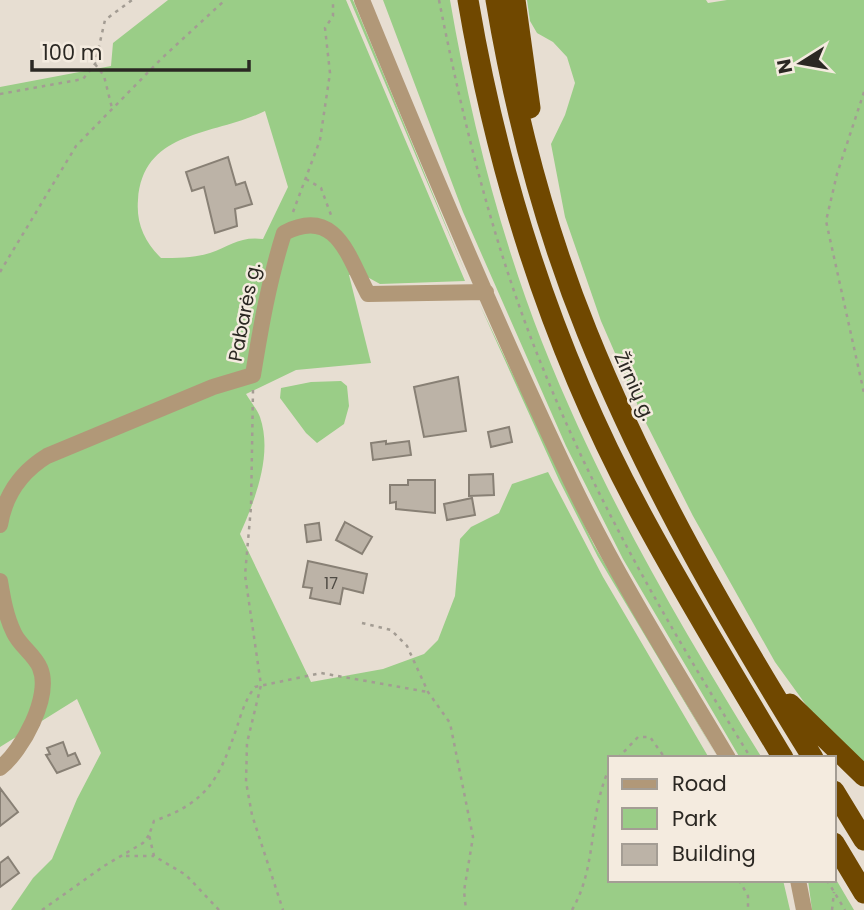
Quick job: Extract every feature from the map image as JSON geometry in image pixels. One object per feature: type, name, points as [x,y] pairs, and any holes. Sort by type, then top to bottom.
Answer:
[{"type":"highway","points":[[468,0],[492,118],[515,206],[567,353],[638,508],[782,756]]},
{"type":"highway","name":"Žirnių g.","points":[[496,0],[518,112],[540,194],[582,318],[618,405],[662,496],[761,674],[812,756]]},
{"type":"highway","points":[[514,0],[540,194]]},
{"type":"highway","points":[[761,674],[864,776]]},
{"type":"highway","points":[[836,794],[864,841]]},
{"type":"highway","points":[[836,846],[864,893]]},
{"type":"street","points":[[362,0],[485,292],[572,482],[641,613],[727,756]]},
{"type":"street","points":[[284,233],[301,225],[322,225],[337,235],[368,294],[485,292]]},
{"type":"street","name":"Pabarės g.","points":[[0,525],[13,486],[30,467],[47,456],[213,387],[253,374],[265,296],[284,233]]},
{"type":"street","points":[[0,581],[15,634],[40,667],[42,680],[37,714],[19,750],[0,768]]},
{"type":"street","points":[[799,882],[804,910]]},
{"type":"path","points":[[0,94],[83,79],[95,64],[105,20],[132,0]]},
{"type":"path","points":[[0,272],[76,146],[225,0]]},
{"type":"path","points":[[284,233],[320,140],[330,74],[325,28],[333,16],[333,0]]},
{"type":"path","points":[[95,64],[104,76],[112,108]]},
{"type":"path","points":[[864,92],[837,174],[826,221],[864,393]]},
{"type":"path","points":[[306,179],[321,188],[337,235]]},
{"type":"path","points":[[253,374],[251,507],[245,575],[261,685],[247,743],[246,782],[252,816],[283,910]]},
{"type":"path","points":[[362,623],[391,630],[407,646],[428,692],[450,723],[472,837],[464,891],[466,910]]},
{"type":"path","points":[[42,910],[143,843],[154,821],[186,809],[206,790],[228,754],[250,693],[261,685],[285,683],[321,673],[428,692]]},
{"type":"path","points":[[620,756],[638,737],[650,737],[664,756]]},
{"type":"path","points":[[572,910],[579,898],[591,860],[598,804],[608,773]]},
{"type":"path","points":[[149,835],[154,856]]},
{"type":"path","points":[[123,856],[154,856],[186,876],[219,910]]},
{"type":"path","points":[[740,882],[748,896],[748,910]]},
{"type":"path","points":[[828,882],[845,910]]},
{"type":"path","points":[[832,910],[834,892]]},
{"type":"green space","points":[[168,0],[346,0],[465,281],[380,284],[360,273],[349,275],[371,363],[296,370],[246,394],[260,417],[264,447],[256,492],[240,534],[311,682],[383,669],[424,654],[438,640],[455,596],[460,539],[471,527],[499,513],[512,484],[548,472],[603,577],[708,756],[608,756],[608,882],[783,882],[790,910],[11,910],[33,878],[52,859],[77,799],[101,753],[77,699],[0,747],[0,87],[111,66],[113,43]],"holes":[[[265,111],[288,187],[263,239],[241,240],[204,255],[161,258],[146,239],[140,225],[138,209],[143,177],[153,160],[167,147],[185,138]]]},
{"type":"green space","points":[[350,0],[353,0],[468,279]]},
{"type":"green space","points":[[383,0],[450,0],[487,173],[512,258],[542,342],[615,503],[671,606],[761,756],[739,756],[623,559],[566,446],[463,212]]},
{"type":"green space","points":[[527,0],[706,0],[708,3],[727,0],[864,0],[864,763],[814,716],[775,662],[693,516],[642,415],[601,321],[565,217],[551,144],[565,115],[575,83],[567,57],[553,42],[537,33],[530,21]]},
{"type":"green space","points":[[479,303],[594,545],[717,756],[598,557],[559,480]]},
{"type":"green space","points":[[341,381],[347,386],[349,406],[344,424],[317,443],[306,433],[280,398],[281,388],[311,382]]},
{"type":"green space","points":[[836,879],[854,910],[812,910],[808,882],[836,882]]},
{"type":"building","points":[[228,157],[236,185],[245,182],[252,204],[235,209],[237,226],[215,233],[204,187],[192,191],[186,172]]},
{"type":"building","points":[[458,377],[466,431],[424,437],[414,387]]},
{"type":"building","points":[[509,427],[512,442],[491,447],[488,432]]},
{"type":"building","points":[[386,441],[386,444],[409,441],[411,455],[373,460],[371,443]]},
{"type":"building","points":[[493,474],[494,495],[469,496],[469,475]]},
{"type":"building","points":[[408,480],[435,480],[435,513],[396,509],[396,502],[390,503],[390,485],[408,485]]},
{"type":"building","points":[[472,498],[475,515],[447,520],[444,504]]},
{"type":"building","points":[[345,522],[372,537],[362,554],[336,540]]},
{"type":"building","points":[[319,523],[321,540],[307,542],[305,525]]},
{"type":"building","points":[[308,561],[367,574],[363,593],[343,588],[340,604],[310,598],[312,588],[303,587]]},
{"type":"building","points":[[63,742],[68,756],[75,753],[80,764],[57,773],[46,755],[50,754],[47,748]]},
{"type":"building","points":[[0,788],[18,812],[0,826]]},
{"type":"building","points":[[8,857],[19,873],[0,887],[0,863]]}]
